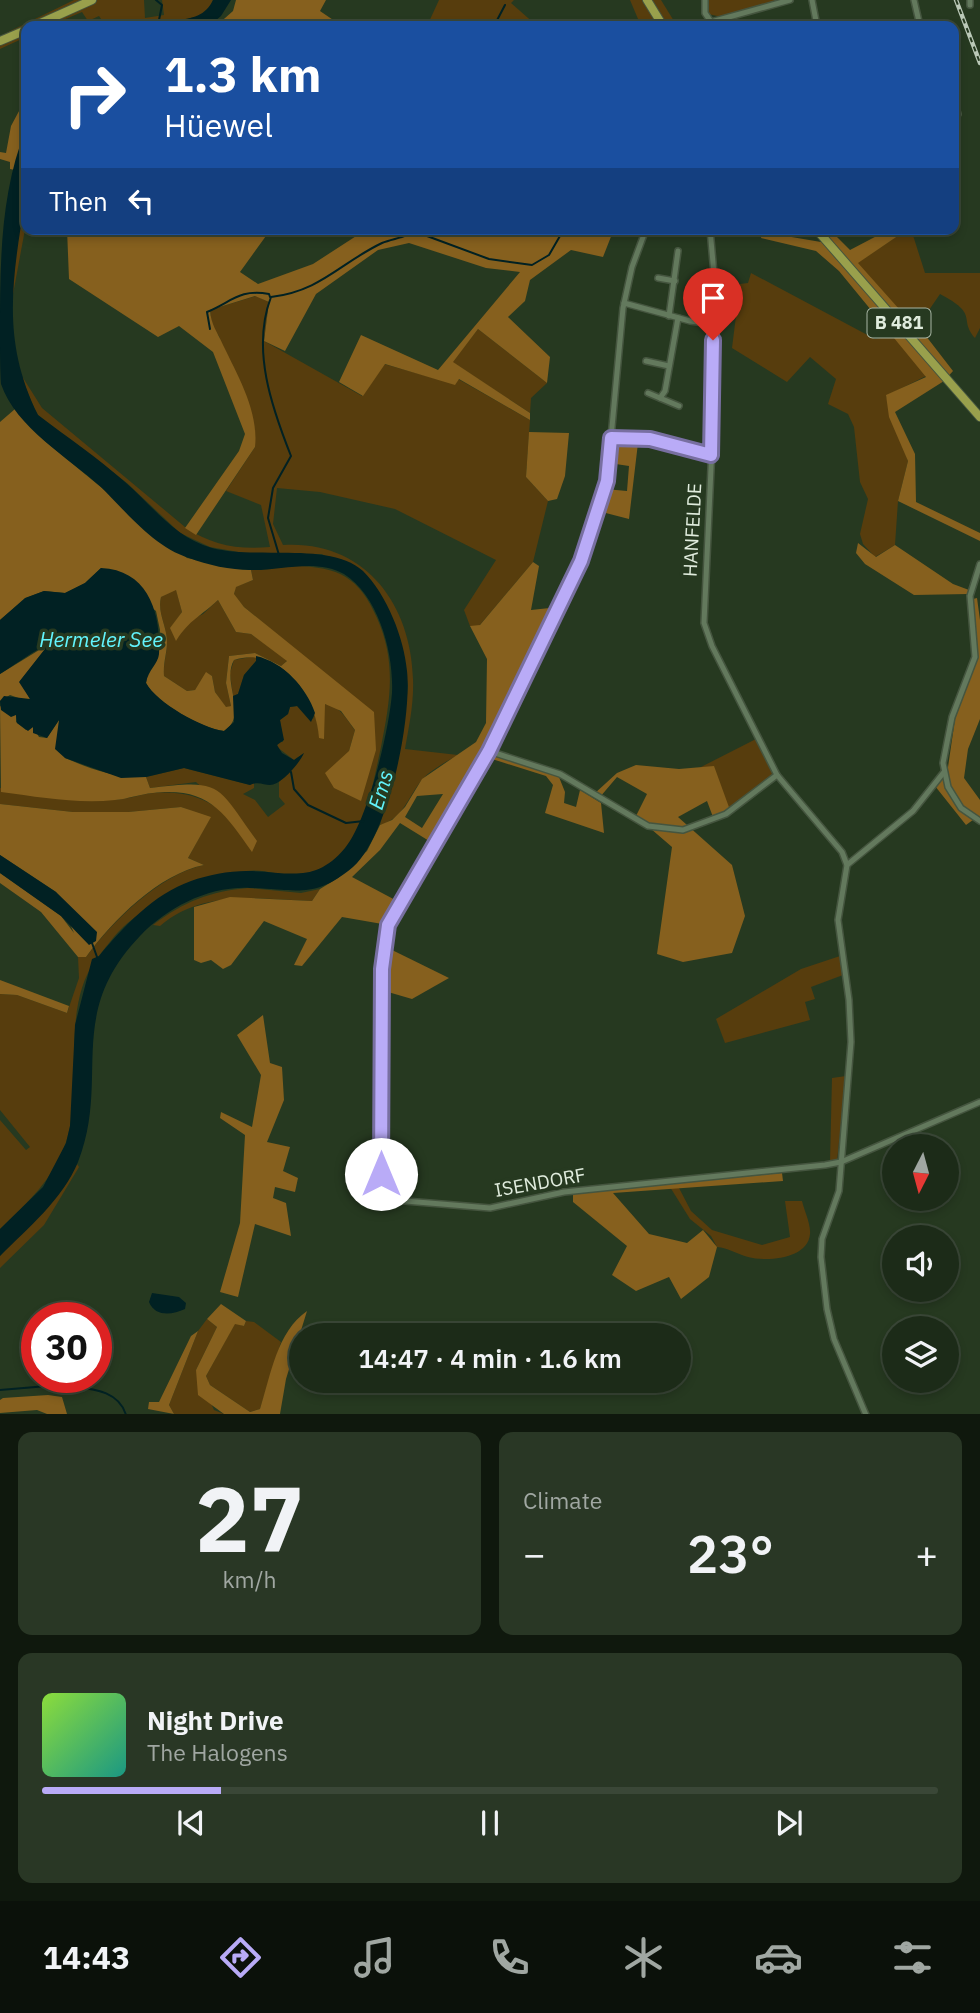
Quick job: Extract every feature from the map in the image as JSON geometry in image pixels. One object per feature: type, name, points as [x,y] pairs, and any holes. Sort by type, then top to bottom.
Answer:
[{"type":"main road","points":[[45,21],[92,0]]},
{"type":"main road","points":[[648,0],[660,21]]},
{"type":"main road","points":[[0,41],[21,32]]},
{"type":"main road","name":"B 481","points":[[821,235],[980,417]]},
{"type":"street","points":[[705,0],[708,21]]},
{"type":"street","points":[[719,21],[790,0]]},
{"type":"street","points":[[812,0],[816,21]]},
{"type":"street","points":[[914,0],[919,21]]},
{"type":"street","name":"ISENDORF","points":[[644,235],[632,267],[624,303],[607,481],[581,561],[489,751],[399,902],[385,934],[382,1195],[393,1200],[490,1208],[564,1192],[841,1162],[980,1102]]},
{"type":"street","name":"HANFELDE","points":[[710,235],[714,324],[704,623],[712,646],[777,775]]},
{"type":"street","points":[[669,316],[678,251]]},
{"type":"street","points":[[658,278],[674,281]]},
{"type":"street","points":[[624,303],[669,316],[714,324]]},
{"type":"street","points":[[660,398],[665,391],[678,318]]},
{"type":"street","points":[[646,361],[669,366]]},
{"type":"street","points":[[648,393],[679,406]]},
{"type":"street","points":[[611,438],[650,439],[711,455]]},
{"type":"street","points":[[980,564],[970,596],[975,657],[952,716],[944,772],[948,787],[961,808],[980,821]]},
{"type":"street","points":[[489,751],[560,774],[648,826],[683,830],[726,814],[777,775],[842,852],[847,865],[838,920],[849,1000],[851,1042],[839,1191],[822,1239],[823,1284],[834,1339],[866,1414]]},
{"type":"street","points":[[847,865],[912,811],[944,772]]},
{"type":"shaded area","points":[[74,0],[144,0],[145,18],[164,15],[162,0],[213,0],[204,13],[181,20],[102,21],[99,16],[88,21],[82,12],[61,21],[31,21]]},
{"type":"shaded area","points":[[236,0],[326,0],[320,11],[335,21],[222,21],[233,11]]},
{"type":"shaded area","points":[[439,0],[514,0],[511,3],[531,21],[429,21]]},
{"type":"shaded area","points":[[630,0],[661,0],[674,21],[639,21]]},
{"type":"shaded area","points":[[708,0],[780,0],[722,17],[708,14]]},
{"type":"shaded area","points":[[21,26],[21,39],[0,49],[0,36]]},
{"type":"shaded area","points":[[21,107],[21,148],[15,170],[10,169],[10,162],[0,159],[0,152],[6,153],[11,126]]},
{"type":"shaded area","points":[[21,217],[21,235],[24,235],[11,302],[15,249]]},
{"type":"shaded area","points":[[67,235],[267,235],[240,272],[258,284],[313,264],[358,235],[612,235],[603,257],[571,250],[530,280],[525,301],[508,317],[550,357],[547,383],[478,329],[453,362],[530,413],[530,420],[459,379],[455,385],[385,364],[363,396],[339,382],[361,335],[438,370],[520,272],[486,268],[409,243],[378,250],[316,294],[285,351],[264,341],[269,302],[255,296],[210,310],[213,324],[251,408],[255,447],[196,535],[185,528],[239,451],[245,434],[213,352],[179,326],[158,337],[69,279]]},
{"type":"shaded area","points":[[762,235],[780,235],[821,242],[827,238],[825,235],[835,235],[850,250],[879,235],[899,235],[858,263],[916,328],[919,327],[953,371],[944,381],[895,412],[915,454],[916,502],[980,533],[980,541],[898,501],[908,461],[889,417],[886,395],[926,377],[839,271],[816,251],[761,238]]},
{"type":"shaded area","points":[[899,235],[913,235],[925,273],[980,273],[980,328],[975,338],[964,312],[940,294],[916,329],[857,263]]},
{"type":"shaded area","points":[[751,273],[875,339],[893,336],[926,376],[886,396],[908,461],[898,501],[895,545],[875,557],[863,544],[860,534],[868,499],[860,482],[854,427],[848,414],[828,404],[836,379],[810,357],[787,382],[732,348],[740,284],[748,283]]},
{"type":"shaded area","points":[[256,296],[269,302],[264,341],[362,396],[384,364],[455,384],[458,379],[530,420],[526,477],[548,501],[533,562],[479,626],[470,626],[464,610],[496,560],[395,509],[320,492],[277,488],[273,524],[283,545],[311,546],[337,553],[359,565],[377,581],[392,601],[403,625],[410,651],[413,679],[405,749],[458,755],[425,777],[400,813],[380,825],[404,723],[408,686],[402,647],[377,589],[322,554],[250,554],[210,547],[180,533],[127,483],[38,415],[23,378],[42,408],[185,527],[215,542],[247,548],[270,547],[261,505],[226,491],[255,447],[219,336],[212,327],[210,310]]},
{"type":"shaded area","points":[[11,302],[13,333],[23,378],[12,347]]},
{"type":"shaded area","points":[[478,329],[547,383],[531,398],[530,413],[452,362]]},
{"type":"shaded area","points":[[15,409],[46,442],[187,558],[251,570],[253,580],[236,587],[234,594],[244,607],[374,712],[376,750],[361,801],[334,788],[325,773],[349,751],[355,730],[341,711],[325,704],[324,739],[319,738],[317,722],[303,691],[281,667],[251,657],[234,660],[230,678],[234,716],[224,731],[193,720],[159,699],[146,683],[148,670],[158,658],[160,630],[156,611],[101,568],[85,583],[65,593],[44,591],[26,598],[0,620],[0,422]],"holes":[[[176,590],[182,612],[170,628],[176,641],[191,623],[218,600],[236,632],[251,634],[287,661],[281,666],[255,653],[229,656],[226,683],[231,706],[226,707],[215,692],[212,676],[206,672],[195,690],[187,691],[164,676],[167,642],[160,609],[161,597]]]},
{"type":"shaded area","points":[[529,432],[569,433],[565,476],[557,499],[548,501],[526,477]]},
{"type":"shaded area","points":[[611,441],[638,443],[629,519],[598,511],[605,489],[627,491],[629,466],[609,463]]},
{"type":"shaded area","points":[[858,543],[876,557],[895,545],[953,584],[969,590],[968,594],[914,595],[865,564],[856,553]]},
{"type":"shaded area","points":[[533,562],[539,566],[531,610],[559,607],[500,730],[434,844],[400,823],[380,850],[352,877],[399,902],[388,925],[342,917],[302,966],[294,965],[307,939],[264,921],[231,965],[223,969],[211,960],[201,963],[194,960],[194,907],[230,897],[312,901],[320,889],[338,878],[367,851],[380,825],[392,820],[405,807],[422,779],[476,742],[486,723],[487,659],[470,626],[480,625]],"holes":[[[443,794],[422,828],[405,817],[417,796]]]},
{"type":"shaded area","points":[[295,566],[336,572],[355,584],[370,604],[383,635],[390,682],[387,714],[373,785],[360,824],[338,857],[323,869],[297,876],[253,870],[239,873],[141,914],[118,932],[95,961],[84,981],[78,1003],[71,1121],[61,1155],[39,1190],[0,1229],[0,1120],[26,1150],[30,1147],[0,1110],[0,994],[17,995],[67,1013],[79,978],[78,957],[86,957],[123,915],[154,889],[187,870],[204,865],[188,858],[210,818],[181,807],[128,812],[73,812],[0,804],[0,788],[112,800],[154,793],[186,795],[211,804],[257,840],[196,782],[150,788],[146,777],[184,768],[250,785],[254,783],[254,788],[243,794],[255,800],[268,817],[285,804],[279,797],[279,782],[304,753],[294,760],[277,747],[278,742],[283,742],[280,720],[288,714],[290,707],[298,706],[313,719],[315,713],[320,737],[324,738],[324,704],[334,707],[355,730],[349,751],[376,750],[285,641],[244,607],[234,595],[235,587],[253,580],[251,570]]},
{"type":"shaded area","points":[[573,576],[578,578],[497,751],[394,926],[388,925],[489,751]]},
{"type":"shaded area","points":[[176,589],[182,612],[171,628],[176,640],[189,621],[203,614],[218,600],[236,632],[251,634],[288,660],[281,666],[255,653],[229,656],[226,683],[231,706],[226,708],[215,692],[212,676],[207,673],[195,690],[187,691],[164,676],[167,642],[160,603],[161,597]]},
{"type":"shaded area","points":[[977,598],[980,620],[980,719],[968,749],[964,778],[980,800],[980,818],[977,817],[966,825],[935,786],[947,774],[955,719],[978,658],[973,599]]},
{"type":"shaded area","points":[[44,647],[20,681],[30,699],[27,701],[10,695],[0,701],[0,674]]},
{"type":"shaded area","points":[[256,656],[256,661],[244,675],[238,694],[233,696],[230,673],[234,660]]},
{"type":"shaded area","points":[[0,706],[16,715],[16,722],[26,730],[33,727],[39,737],[47,738],[59,720],[65,758],[95,770],[115,775],[146,777],[150,788],[192,784],[216,790],[233,807],[257,841],[252,852],[222,814],[201,798],[188,794],[153,793],[86,801],[1,792]]},
{"type":"shaded area","points":[[756,739],[775,775],[730,810],[701,767]]},
{"type":"shaded area","points":[[494,755],[559,777],[565,792],[564,803],[576,807],[580,790],[601,803],[604,833],[545,813],[553,785],[546,776],[492,759]]},
{"type":"shaded area","points":[[636,765],[679,769],[714,766],[730,810],[713,817],[707,801],[678,817],[732,865],[745,916],[732,953],[683,962],[657,954],[672,847],[636,816],[647,794],[617,777],[600,797],[594,794],[617,773]]},
{"type":"shaded area","points":[[0,804],[73,812],[128,812],[181,807],[211,817],[188,858],[204,865],[187,870],[154,888],[123,914],[86,957],[78,957],[41,912],[0,883],[0,873],[61,916],[74,933],[56,892],[0,855]]},
{"type":"shaded area","points":[[248,888],[301,893],[320,889],[312,901],[252,898],[213,901],[177,914],[160,926],[153,925],[198,899]]},
{"type":"shaded area","points":[[390,949],[449,978],[412,999],[388,992]]},
{"type":"shaded area","points":[[840,956],[843,975],[811,987],[815,999],[805,1002],[810,1020],[725,1043],[716,1019],[801,969]]},
{"type":"shaded area","points":[[0,980],[69,1006],[67,1013],[17,995],[0,994]]},
{"type":"shaded area","points":[[263,1015],[270,1063],[282,1067],[284,1100],[267,1142],[290,1147],[283,1171],[298,1178],[295,1192],[275,1187],[273,1198],[286,1203],[291,1236],[255,1224],[238,1297],[220,1292],[240,1223],[245,1135],[220,1118],[221,1112],[252,1127],[261,1075],[237,1035]]},
{"type":"shaded area","points":[[846,1076],[837,1161],[830,1162],[832,1078]]},
{"type":"shaded area","points":[[77,1164],[79,1167],[44,1225],[0,1268],[0,1256],[64,1187]]},
{"type":"shaded area","points":[[782,1173],[783,1181],[613,1193],[649,1234],[687,1243],[703,1230],[717,1247],[709,1277],[681,1299],[669,1277],[636,1291],[612,1275],[627,1246],[573,1202],[573,1192]]},
{"type":"shaded area","points":[[670,1187],[679,1188],[691,1211],[712,1230],[762,1245],[790,1237],[785,1201],[802,1201],[810,1230],[808,1242],[795,1254],[775,1259],[748,1257],[717,1247],[711,1236],[690,1219]]},
{"type":"shaded area","points":[[221,1304],[246,1321],[244,1326],[235,1324],[206,1376],[210,1385],[250,1412],[260,1409],[276,1355],[289,1330],[289,1369],[280,1414],[224,1414],[198,1395],[196,1370],[217,1327],[207,1319]]},
{"type":"shaded area","points":[[307,1311],[303,1323],[295,1323],[297,1320]]},
{"type":"shaded area","points":[[207,1319],[217,1327],[196,1370],[214,1410],[224,1414],[174,1414],[169,1405],[198,1331]]},
{"type":"shaded area","points":[[246,1321],[254,1322],[281,1342],[260,1409],[250,1412],[210,1385],[206,1376],[235,1323],[244,1326]]},
{"type":"shaded area","points":[[198,1331],[169,1405],[174,1414],[148,1409],[149,1402],[159,1402],[191,1336]]},
{"type":"shaded area","points":[[48,1395],[62,1397],[67,1414],[47,1414],[37,1410],[0,1413],[0,1400],[3,1398]]},
{"type":"water","points":[[213,0],[231,0],[215,21],[164,21],[187,19],[206,10]]},
{"type":"water","name":"Ems","points":[[21,142],[21,225],[14,280],[14,333],[18,360],[38,415],[115,473],[176,529],[199,543],[230,551],[332,556],[363,571],[387,604],[398,631],[405,658],[408,692],[402,745],[387,803],[366,851],[353,867],[327,884],[315,888],[235,888],[190,900],[151,926],[117,965],[103,993],[96,1020],[91,1102],[87,1131],[78,1162],[54,1201],[0,1256],[0,1229],[43,1187],[66,1143],[70,1126],[75,1025],[92,959],[99,956],[129,923],[152,903],[191,881],[240,871],[311,872],[334,860],[354,835],[369,797],[387,729],[392,693],[390,661],[382,627],[367,596],[344,574],[333,569],[310,566],[262,570],[219,567],[176,553],[152,537],[101,487],[44,441],[8,400],[1,384],[1,256],[6,204]]},
{"type":"water","name":"Hermeler See","points":[[101,568],[131,577],[149,597],[158,624],[159,654],[146,683],[160,699],[181,713],[204,725],[224,731],[234,722],[233,696],[238,694],[244,675],[256,661],[256,656],[275,664],[293,677],[306,694],[315,713],[311,722],[297,706],[290,707],[288,714],[280,720],[284,740],[277,745],[282,753],[294,760],[304,753],[284,778],[270,785],[250,785],[184,768],[146,777],[121,778],[65,758],[55,749],[59,720],[47,738],[33,733],[33,727],[28,731],[17,723],[16,715],[11,717],[1,710],[0,701],[4,696],[30,699],[19,682],[45,649],[43,647],[37,650],[0,674],[0,620],[25,598],[44,591],[65,593],[85,583]]},
{"type":"water","points":[[0,855],[56,892],[97,932],[96,941],[89,945],[61,916],[0,873]]},
{"type":"water","points":[[152,1293],[179,1297],[186,1303],[185,1309],[175,1313],[155,1310],[149,1302]]},
{"type":"waterway","points":[[156,0],[162,5],[159,20]]},
{"type":"waterway","points":[[497,21],[505,5]]},
{"type":"waterway","points":[[279,555],[268,518],[273,488],[291,456],[266,378],[263,337],[271,297],[304,289],[382,243],[406,235]]},
{"type":"waterway","points":[[411,236],[427,236],[489,259],[532,265],[549,255],[561,235]]},
{"type":"waterway","points":[[210,329],[207,312],[250,293],[269,294],[270,297]]},
{"type":"waterway","points":[[291,772],[294,789],[308,805],[346,823],[364,821]]},
{"type":"waterway","points":[[92,943],[97,957]]},
{"type":"waterway","points":[[0,1390],[21,1388]]},
{"type":"waterway","points":[[105,1393],[116,1399],[126,1414]]},
{"type":"railway","points":[[956,0],[980,63]]},
{"type":"route","points":[[381,1174],[382,969],[383,944],[388,925],[489,751],[581,561],[607,481],[611,438],[650,439],[711,455],[713,340]]}]
